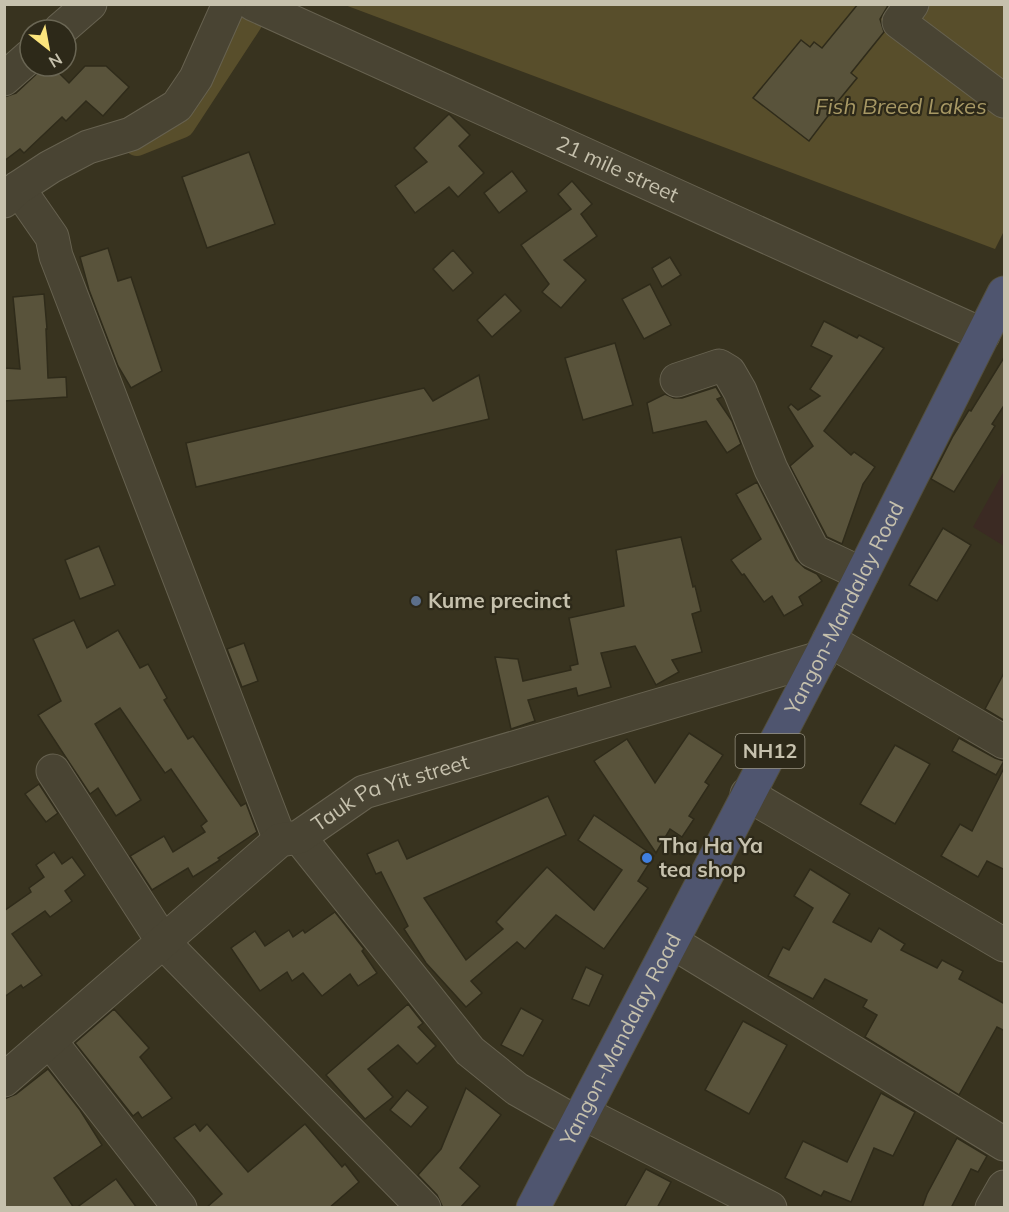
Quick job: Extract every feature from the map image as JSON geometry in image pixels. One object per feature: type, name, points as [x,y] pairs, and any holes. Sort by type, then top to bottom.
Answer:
[{"type":"highway","name":"Yangon-Mandalay Road","points":[[534,1208],[824,649],[1005,292]]},
{"type":"street","points":[[74,18],[90,4]]},
{"type":"street","points":[[229,4],[196,78],[177,106],[131,134],[88,147],[50,167],[14,193],[52,237],[56,256],[289,838],[470,1051],[517,1089],[770,1208]]},
{"type":"street","name":"21 mile street","points":[[253,4],[983,335]]},
{"type":"street","points":[[912,4],[899,22],[1005,101]]},
{"type":"street","points":[[4,79],[18,67]]},
{"type":"street","points":[[677,380],[719,366],[729,372],[740,391],[771,469],[813,551],[862,574]]},
{"type":"street","points":[[824,649],[1005,742]]},
{"type":"street","name":"Tauk Pa Yit street","points":[[6,1076],[289,838],[364,792],[824,649]]},
{"type":"street","points":[[53,771],[164,943],[424,1208]]},
{"type":"street","points":[[747,794],[1005,945]]},
{"type":"street","points":[[672,942],[1005,1144]]},
{"type":"street","points":[[50,1041],[180,1208]]},
{"type":"street","points":[[992,1208],[1005,1186]]},
{"type":"shaded area","points":[[1004,471],[1004,546],[973,527]]},
{"type":"water","name":"Fish Breed Lakes","points":[[345,5],[1004,5],[1004,231],[995,249]]},
{"type":"building","points":[[858,4],[889,4],[880,19],[884,32],[851,73],[857,78],[809,141],[753,98],[801,40],[810,47],[814,42],[822,48]]},
{"type":"building","points":[[85,66],[106,66],[129,87],[103,116],[86,101],[66,121],[62,117],[24,153],[20,149],[4,161],[4,97],[16,93],[32,78],[64,78],[69,83],[74,78],[78,78],[78,73]]},
{"type":"building","points":[[449,114],[470,135],[459,146],[484,173],[458,197],[449,187],[415,213],[395,186],[427,162],[414,148]]},
{"type":"building","points":[[249,152],[275,224],[207,248],[182,177]]},
{"type":"building","points":[[512,171],[527,191],[499,213],[484,193]]},
{"type":"building","points":[[572,181],[592,204],[581,214],[597,236],[564,260],[586,280],[561,308],[542,292],[549,284],[521,245],[571,209],[558,194]]},
{"type":"building","points":[[108,248],[118,281],[131,277],[162,371],[131,388],[118,366],[89,290],[80,257]]},
{"type":"building","points":[[453,250],[473,273],[453,291],[433,269]]},
{"type":"building","points":[[670,257],[681,275],[662,287],[652,268]]},
{"type":"building","points":[[650,284],[671,325],[644,339],[622,299]]},
{"type":"building","points":[[44,294],[48,378],[66,377],[67,397],[4,401],[4,368],[20,369],[13,297]]},
{"type":"building","points":[[505,294],[521,311],[492,337],[477,320]]},
{"type":"building","points":[[824,321],[857,338],[859,335],[884,348],[824,431],[851,455],[854,452],[875,467],[863,484],[842,544],[827,537],[790,466],[813,446],[788,407],[791,404],[798,410],[820,396],[810,389],[832,356],[811,346]]},
{"type":"building","points":[[615,343],[633,405],[583,420],[565,358]]},
{"type":"building","points":[[1005,356],[1005,404],[992,424],[995,426],[954,492],[931,479],[953,436]]},
{"type":"building","points":[[479,375],[489,419],[196,487],[186,443],[424,388],[433,401]]},
{"type":"building","points":[[716,387],[722,397],[717,399],[732,421],[741,444],[727,453],[706,421],[653,433],[647,403],[665,394],[674,398],[682,398]]},
{"type":"building","points":[[757,482],[796,560],[817,574],[822,581],[799,597],[803,605],[784,616],[772,596],[764,602],[731,560],[761,539],[736,494]]},
{"type":"building","points":[[943,528],[971,545],[937,601],[909,585]]},
{"type":"building","points":[[681,537],[701,611],[692,614],[702,652],[672,660],[679,672],[656,685],[635,646],[601,653],[611,687],[578,696],[576,688],[528,700],[535,721],[511,729],[495,657],[518,659],[523,681],[571,670],[570,666],[578,664],[569,618],[624,606],[616,550]]},
{"type":"building","points":[[99,546],[115,585],[80,599],[65,560]]},
{"type":"building","points":[[74,620],[87,648],[118,630],[140,668],[148,664],[167,698],[164,700],[188,739],[193,736],[241,806],[246,803],[257,832],[193,877],[188,868],[152,890],[130,856],[164,836],[173,852],[205,832],[201,826],[207,821],[171,769],[165,773],[120,708],[95,724],[141,800],[116,816],[98,788],[90,794],[38,715],[61,701],[33,639]]},
{"type":"building","points":[[244,643],[258,681],[242,687],[227,649]]},
{"type":"building","points":[[1005,671],[1005,721],[985,709]]},
{"type":"building","points":[[689,733],[723,755],[705,782],[709,785],[689,816],[694,819],[682,837],[670,829],[656,853],[594,761],[627,739],[655,783]]},
{"type":"building","points":[[959,738],[1004,761],[996,775],[952,751]]},
{"type":"building","points":[[895,745],[930,764],[895,824],[860,804]]},
{"type":"building","points":[[1005,766],[1005,870],[987,861],[978,877],[941,856],[960,824],[972,831]]},
{"type":"building","points":[[39,784],[58,813],[46,822],[25,794]]},
{"type":"building","points":[[548,796],[566,835],[424,898],[466,960],[503,929],[496,922],[547,867],[594,910],[622,870],[578,840],[594,815],[654,856],[638,881],[648,888],[604,949],[556,915],[525,949],[517,942],[471,981],[482,993],[466,1007],[426,963],[404,929],[408,926],[381,872],[376,874],[367,854],[398,840],[407,859]]},
{"type":"building","points":[[54,852],[62,864],[72,857],[85,875],[65,891],[72,901],[50,917],[45,911],[12,934],[42,975],[23,988],[21,985],[4,997],[4,911],[31,892],[29,888],[44,877],[36,865]]},
{"type":"building","points":[[810,869],[850,894],[833,922],[871,942],[879,928],[905,944],[901,950],[937,968],[942,960],[963,971],[959,979],[1005,1004],[1005,1031],[997,1027],[959,1095],[865,1037],[877,1015],[863,1007],[867,1000],[825,979],[813,999],[768,976],[783,947],[789,950],[813,908],[794,896]]},
{"type":"building","points":[[335,912],[364,949],[362,951],[377,973],[358,986],[350,974],[322,996],[303,973],[292,981],[287,972],[260,991],[231,948],[255,931],[265,946],[289,930],[293,937],[303,930],[305,933]]},
{"type":"building","points":[[586,967],[603,975],[589,1006],[572,999]]},
{"type":"building","points":[[408,1004],[423,1023],[418,1027],[436,1046],[417,1064],[398,1045],[368,1069],[393,1097],[365,1119],[326,1075]]},
{"type":"building","points":[[521,1008],[543,1020],[523,1056],[501,1045]]},
{"type":"building","points":[[114,1009],[149,1048],[140,1057],[172,1098],[142,1118],[138,1112],[133,1116],[75,1043]]},
{"type":"building","points":[[743,1021],[787,1045],[749,1114],[705,1090]]},
{"type":"building","points":[[48,1069],[80,1110],[102,1145],[54,1178],[74,1208],[4,1208],[4,1099],[16,1094]]},
{"type":"building","points":[[466,1088],[501,1115],[460,1168],[480,1186],[460,1208],[443,1208],[437,1195],[418,1175],[441,1149]]},
{"type":"building","points":[[407,1090],[428,1107],[411,1127],[390,1110]]},
{"type":"building","points":[[881,1093],[915,1112],[893,1156],[874,1148],[851,1202],[824,1191],[821,1196],[785,1178],[803,1141],[847,1162]]},
{"type":"building","points":[[195,1124],[200,1131],[207,1124],[248,1172],[305,1124],[342,1167],[345,1164],[359,1182],[329,1208],[206,1208],[222,1194],[174,1138]]},
{"type":"building","points":[[957,1138],[987,1156],[978,1172],[971,1169],[951,1208],[922,1208],[927,1194]]},
{"type":"building","points":[[646,1169],[671,1182],[657,1208],[624,1208]]},
{"type":"building","points":[[116,1179],[137,1208],[76,1208]]},
{"type":"waterway","points":[[137,143],[182,125],[250,21]]},
{"type":"place","name":"Kume precinct","points":[[416,601]]},
{"type":"place","name":"Tha Ha Ya tea shop","points":[[647,858]]}]
